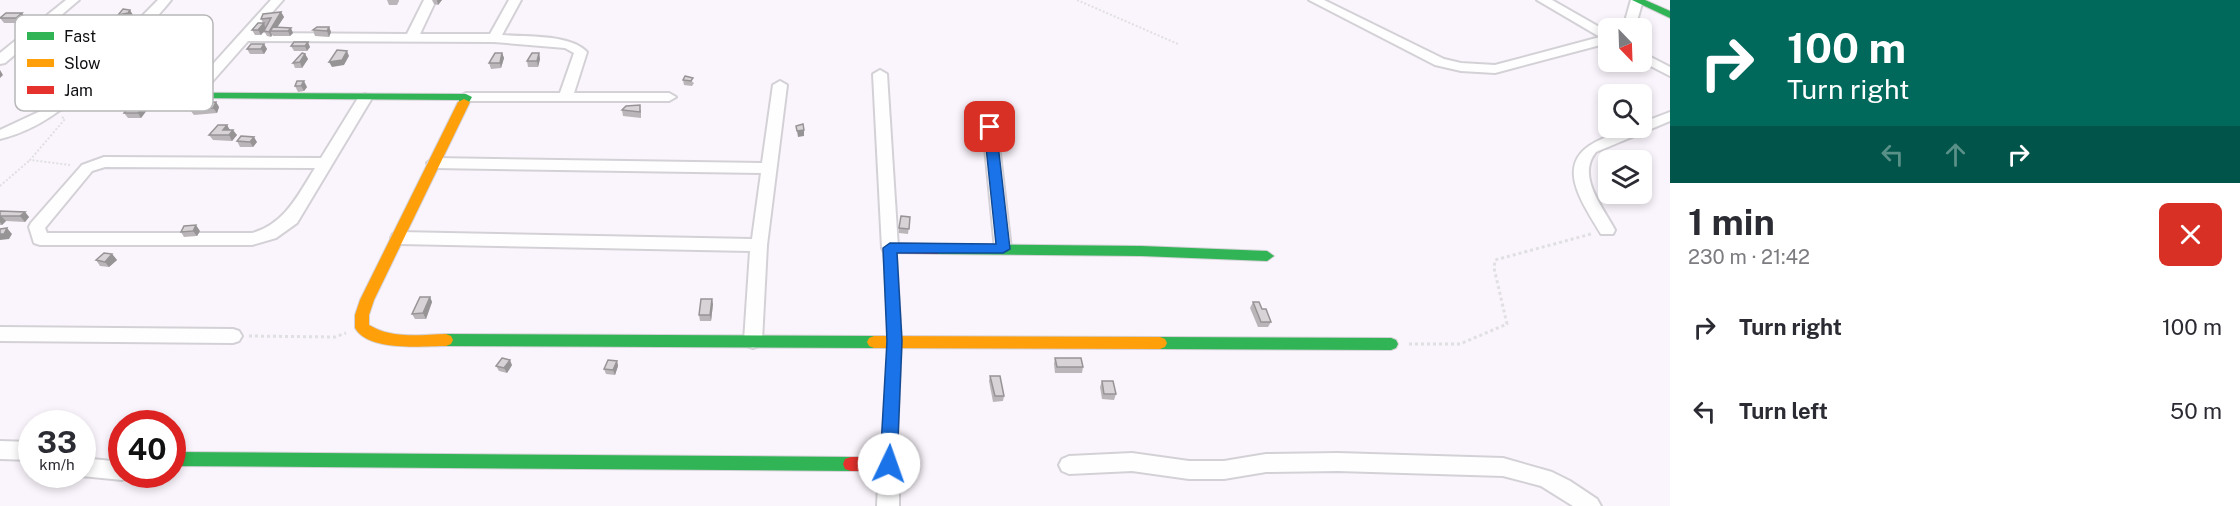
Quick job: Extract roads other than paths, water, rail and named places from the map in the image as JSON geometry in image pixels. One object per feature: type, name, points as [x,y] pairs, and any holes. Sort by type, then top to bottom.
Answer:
[{"type":"street","points":[[55,15],[73,0]]},
{"type":"street","points":[[150,15],[165,0]]},
{"type":"street","points":[[213,73],[277,0]]},
{"type":"street","points":[[411,39],[430,0]]},
{"type":"street","points":[[494,38],[515,0]]},
{"type":"street","points":[[1316,0],[1440,62],[1461,67],[1495,69],[1598,41]]},
{"type":"street","points":[[1543,0],[1598,32]]},
{"type":"street","points":[[1632,18],[1637,0],[1670,15]]},
{"type":"street","points":[[244,38],[494,38],[568,44],[579,50],[580,56],[566,95]]},
{"type":"street","points":[[0,60],[15,48]]},
{"type":"street","points":[[1652,62],[1670,72]]},
{"type":"street","points":[[880,74],[894,341],[888,506]]},
{"type":"street","points":[[753,340],[759,245],[780,85]]},
{"type":"street","points":[[213,97],[566,95],[669,97]]},
{"type":"street","points":[[466,97],[367,300],[362,315],[362,328],[369,334],[393,340],[1391,344]]},
{"type":"street","points":[[326,163],[104,162],[87,168],[37,227],[40,239],[252,239],[270,234],[291,219],[326,163],[365,98]]},
{"type":"street","points":[[0,135],[26,125],[52,111]]},
{"type":"street","points":[[1607,230],[1583,183],[1580,169],[1582,160],[1591,148],[1670,116]]},
{"type":"street","points":[[990,127],[1003,249]]},
{"type":"street","points":[[434,163],[770,168]]},
{"type":"street","points":[[399,238],[759,245]]},
{"type":"street","points":[[890,248],[1141,250],[1267,256]]},
{"type":"street","points":[[0,334],[233,336]]},
{"type":"street","points":[[0,450],[18,451]]},
{"type":"street","points":[[186,459],[889,464]]},
{"type":"street","points":[[1069,465],[1132,462],[1189,470],[1224,470],[1266,463],[1338,462],[1503,466],[1545,478],[1563,487],[1590,506]]}]
